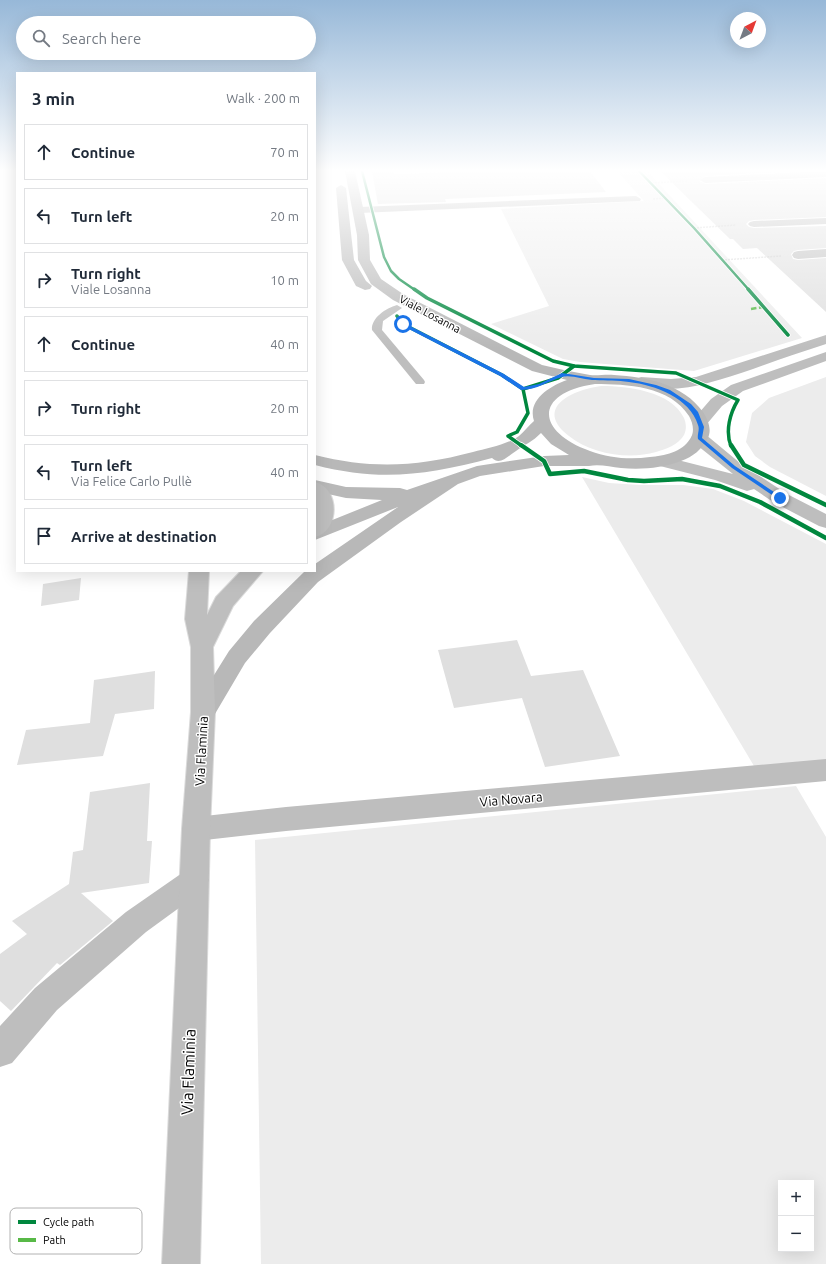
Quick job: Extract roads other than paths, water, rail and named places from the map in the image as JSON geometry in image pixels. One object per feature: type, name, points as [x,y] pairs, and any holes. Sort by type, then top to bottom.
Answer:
[{"type":"main road","name":"Viale Losanna","points":[[345,230],[348,260],[361,283],[385,302],[541,385],[546,399]]},
{"type":"main road","name":"Viale Losanna","points":[[362,230],[364,260],[376,280],[398,297],[537,368],[562,375],[594,379]]},
{"type":"main road","points":[[316,533],[428,488],[477,471],[562,460],[637,464],[662,461],[686,452],[694,446],[700,430],[692,409],[668,391],[641,382],[618,379],[594,379],[582,381],[561,388],[546,399],[540,414],[542,422],[553,437],[573,450],[593,458],[615,462]]},
{"type":"main road","points":[[477,471],[510,447],[525,439],[542,422]]},
{"type":"main road","points":[[316,460],[334,466],[362,470],[400,471],[454,462],[510,447]]},
{"type":"main road","points":[[203,712],[236,657],[262,627],[311,577],[394,518],[454,479]]},
{"type":"main road","points":[[316,486],[331,491],[376,495],[401,494],[428,488]]},
{"type":"street","points":[[798,255],[826,253]]},
{"type":"street","points":[[641,382],[671,384],[698,382],[826,339]]},
{"type":"street","points":[[826,356],[737,388],[726,394],[716,400],[700,430],[734,467],[780,498],[826,522]]},
{"type":"street","points":[[662,461],[721,476],[780,498]]},
{"type":"street","points":[[316,487],[322,496],[325,512],[323,520],[316,531]]},
{"type":"street","name":"Via Flaminia","points":[[180,1264],[196,829],[203,712],[202,647],[196,619],[199,572]]},
{"type":"street","name":"Via Flaminia","points":[[202,647],[224,602],[252,572]]},
{"type":"street","name":"Via Novara","points":[[196,829],[826,770]]},
{"type":"street","points":[[0,1051],[46,998],[136,922],[195,880]]},
{"type":"lane","points":[[397,308],[378,321],[376,325],[377,330],[420,382]]}]
